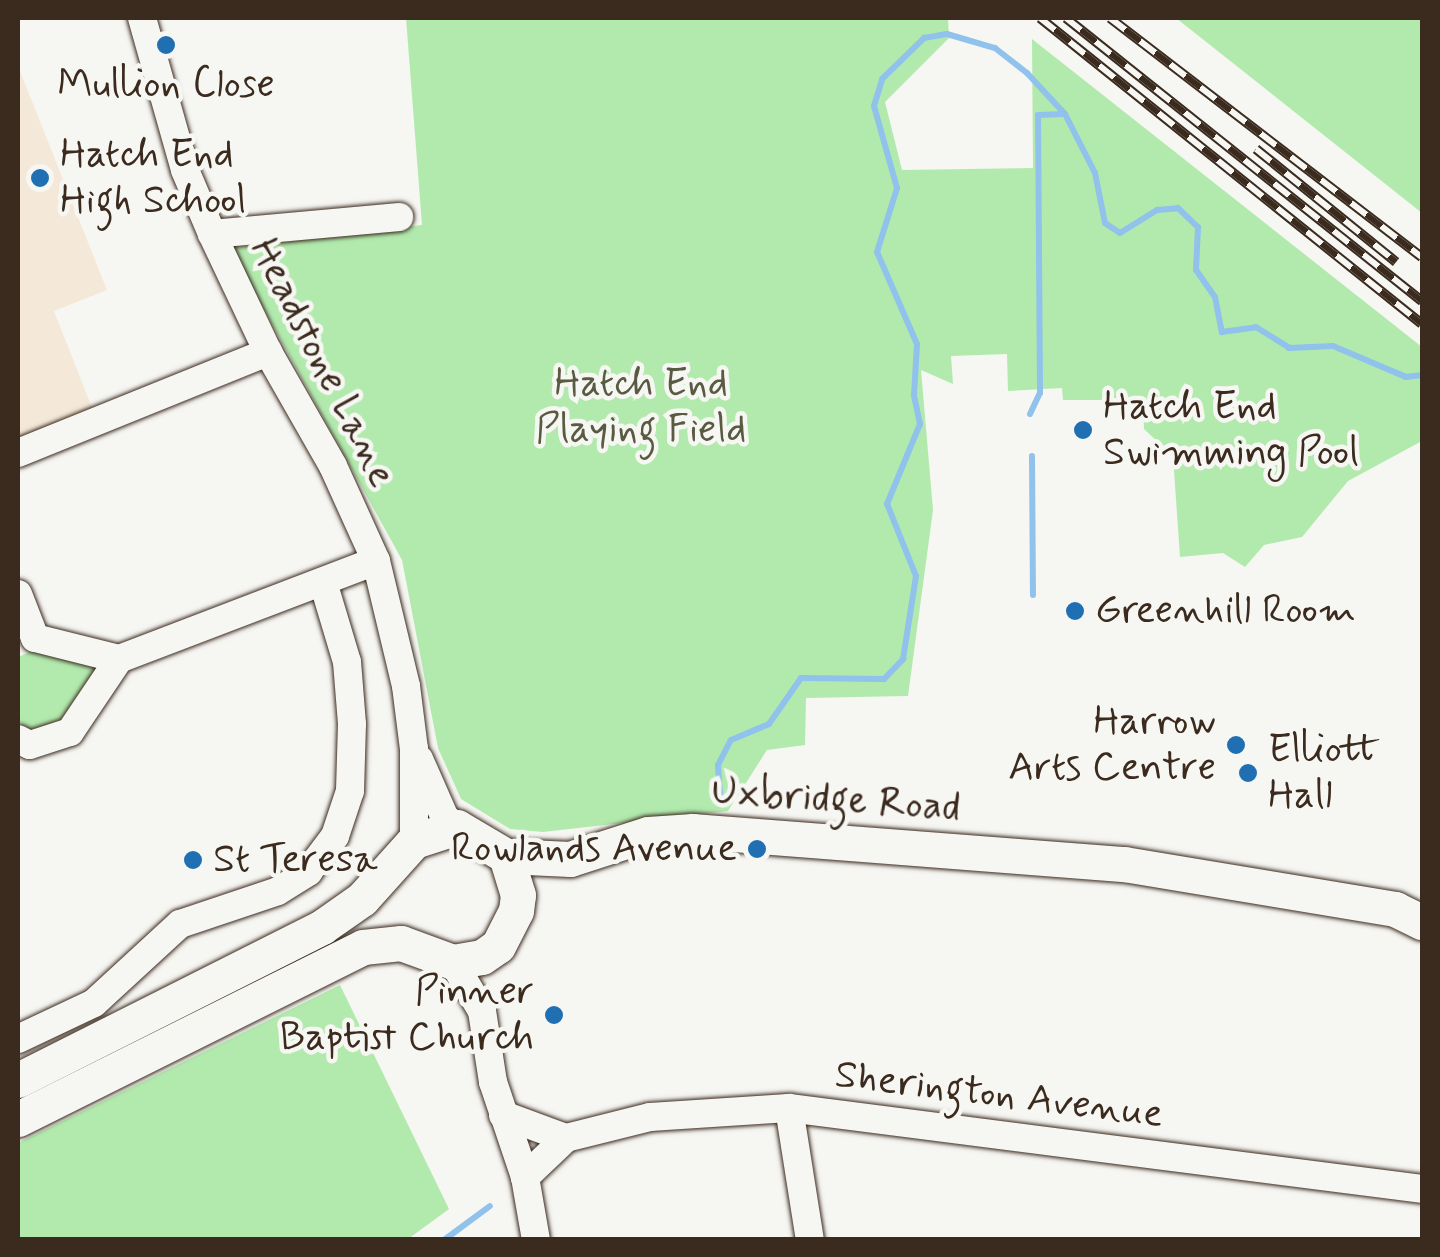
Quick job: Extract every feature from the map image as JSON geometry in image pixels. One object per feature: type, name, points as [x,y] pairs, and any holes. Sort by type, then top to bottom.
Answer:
[{"type":"main road","points":[[18,1080],[322,928],[346,913],[414,841],[457,828]]},
{"type":"main road","name":"Uxbridge Road","points":[[457,828],[506,856],[570,859]]},
{"type":"main road","name":"Uxbridge Road","points":[[518,895],[570,859],[648,834],[693,831],[1124,864],[1413,911]]},
{"type":"main road","points":[[18,1118],[363,947],[402,943],[453,962],[473,961],[492,951],[510,926],[518,895],[506,856]]},
{"type":"main road","points":[[388,872],[384,903],[402,943]]},
{"type":"street","name":"Headstone Lane","points":[[142,18],[185,170],[212,234],[268,352],[333,466],[376,560],[406,686],[414,749],[414,841]]},
{"type":"street","points":[[212,234],[399,217]]},
{"type":"street","points":[[18,453],[268,352]]},
{"type":"street","points":[[18,594],[26,642],[118,659],[376,560]]},
{"type":"street","points":[[18,1039],[94,1004],[180,924],[278,891],[308,872],[335,836],[350,791],[352,724],[347,662],[323,582]]},
{"type":"street","points":[[18,740],[30,746],[70,732],[118,659]]},
{"type":"street","name":"Headstone Lane","points":[[414,749],[445,818],[457,828]]},
{"type":"street","points":[[482,1012],[492,951]]},
{"type":"street","points":[[453,962],[482,1012],[503,1115],[525,1177],[536,1240]]},
{"type":"street","points":[[790,1108],[810,1240]]},
{"type":"street","name":"Sherington Avenue","points":[[525,1177],[566,1138],[650,1117],[790,1108],[1417,1193]]},
{"type":"street","points":[[503,1115],[566,1138]]},
{"type":"shaded area","name":"Hatch End High School","points":[[18,66],[107,290],[54,311],[93,410],[18,440]]},
{"type":"green space","name":"Hatch End Playing Field","points":[[406,18],[948,18],[949,38],[885,102],[902,170],[1033,168],[1032,39],[1422,347],[1422,441],[1348,481],[1302,537],[1264,545],[1245,567],[1223,553],[1180,557],[1173,456],[1144,429],[1143,400],[1063,400],[1062,388],[1008,391],[1007,354],[951,356],[953,384],[921,370],[933,510],[908,696],[806,698],[805,745],[767,750],[728,811],[543,832],[510,829],[461,799],[438,748],[402,560],[230,248],[422,225]]},
{"type":"green space","points":[[1176,18],[1422,18],[1422,213]]},
{"type":"green space","points":[[32,651],[97,667],[71,714],[52,729],[32,735],[18,720],[18,657]]},
{"type":"green space","points":[[340,985],[449,1209],[408,1239],[18,1239],[18,1143]]},
{"type":"waterway","points":[[720,794],[718,765],[731,740],[769,724],[801,678],[884,679],[903,659],[916,576],[887,504],[920,424],[914,395],[917,344],[877,252],[897,188],[874,106],[882,79],[924,38],[947,34],[995,48],[1027,73],[1065,114],[1095,173],[1105,223],[1120,233],[1157,210],[1178,208],[1198,227],[1196,270],[1215,297],[1222,332],[1256,327],[1289,348],[1333,346],[1406,377],[1422,375]]},
{"type":"waterway","points":[[1030,414],[1040,393],[1038,115],[1065,114]]},
{"type":"waterway","points":[[1032,456],[1033,595]]},
{"type":"waterway","points":[[444,1240],[490,1206]]},
{"type":"railway","points":[[1040,18],[1422,324]]},
{"type":"railway","points":[[1066,18],[1422,301]]},
{"type":"railway","points":[[1110,18],[1422,257]]},
{"type":"railway","points":[[1256,149],[1396,262]]},
{"type":"place","name":"Mullion Close","points":[[166,45]]},
{"type":"place","name":"Hatch End High School","points":[[40,178]]},
{"type":"place","name":"Hatch End Swimming Pool","points":[[1083,430]]},
{"type":"place","name":"Greenhill Room","points":[[1075,611]]},
{"type":"place","name":"Harrow Arts Centre","points":[[1236,745]]},
{"type":"place","name":"Elliott Hall","points":[[1248,773]]},
{"type":"place","name":"Rowlands Avenue","points":[[757,849]]},
{"type":"place","name":"St Teresa","points":[[193,860]]},
{"type":"place","name":"Pinner Baptist Church","points":[[554,1015]]}]
